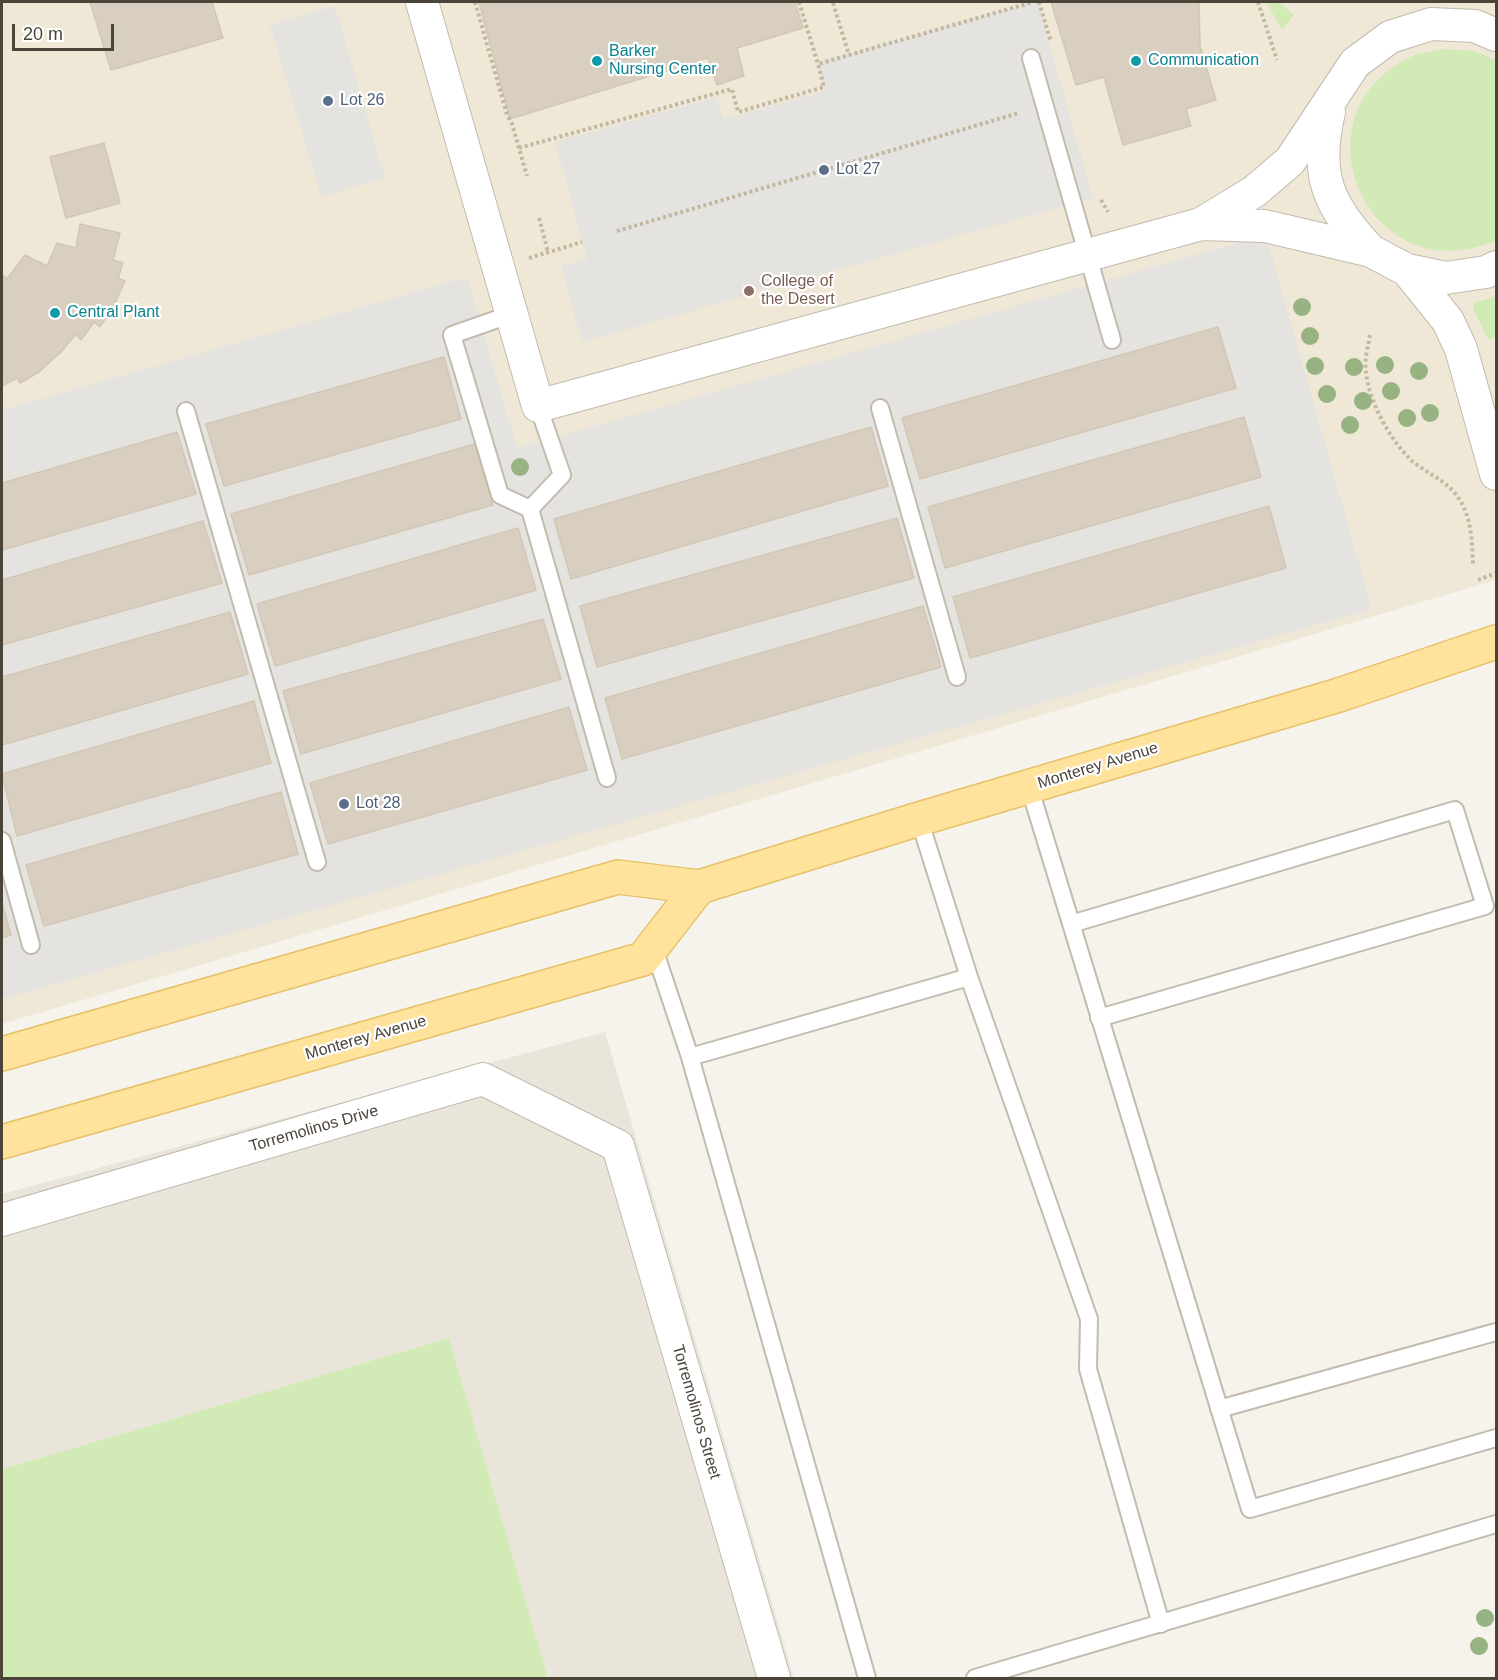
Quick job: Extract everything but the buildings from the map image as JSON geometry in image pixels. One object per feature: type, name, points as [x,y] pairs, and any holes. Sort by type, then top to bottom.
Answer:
[{"type":"main road","name":"Monterey Avenue","points":[[2,1054],[618,877],[699,887],[1339,694],[1497,642]]},
{"type":"main road","name":"Monterey Avenue","points":[[2,1142],[643,959],[699,887]]},
{"type":"street","points":[[422,2],[538,406],[1201,224],[1256,191],[1290,161],[1355,63],[1390,37],[1431,24],[1475,26],[1497,35]]},
{"type":"street","points":[[1332,100],[1322,142],[1326,185],[1343,222],[1371,251]]},
{"type":"street","points":[[1201,224],[1265,226],[1371,251],[1407,270],[1446,278],[1486,272],[1497,267]]},
{"type":"street","points":[[1407,270],[1448,321],[1461,349],[1497,474]]},
{"type":"street","name":"Torremolinos Drive","points":[[2,1220],[483,1079],[618,1146]]},
{"type":"street","name":"Torremolinos Street","points":[[618,1146],[774,1678]]},
{"type":"lane","points":[[1031,58],[1112,340]]},
{"type":"lane","points":[[512,314],[452,335],[500,495],[530,509],[607,778]]},
{"type":"lane","points":[[530,509],[562,475],[538,406]]},
{"type":"lane","points":[[880,408],[957,677]]},
{"type":"lane","points":[[186,411],[316,862]]},
{"type":"lane","points":[[1029,786],[1250,1509],[1497,1438]]},
{"type":"lane","points":[[1071,924],[1455,810],[1485,906],[1099,1018]]},
{"type":"lane","points":[[919,819],[969,977],[1089,1319],[1088,1369],[1161,1624]]},
{"type":"lane","points":[[2,841],[31,945]]},
{"type":"lane","points":[[653,946],[690,1057],[867,1678]]},
{"type":"lane","points":[[690,1057],[969,977]]},
{"type":"lane","points":[[1219,1409],[1497,1332]]},
{"type":"lane","points":[[975,1678],[1497,1524]]},
{"type":"path","points":[[475,2],[527,176]]},
{"type":"path","points":[[519,148],[732,89],[738,112],[824,87],[800,2]]},
{"type":"path","points":[[818,64],[1033,2]]},
{"type":"path","points":[[1258,2],[1277,60]]},
{"type":"path","points":[[833,3],[849,55]]},
{"type":"path","points":[[617,231],[1024,112]]},
{"type":"path","points":[[539,218],[548,252]]},
{"type":"path","points":[[527,258],[582,242]]},
{"type":"path","points":[[1370,335],[1365,371],[1374,401],[1391,435],[1412,461],[1443,480],[1461,502],[1471,526],[1473,565]]},
{"type":"path","points":[[1478,580],[1497,573]]},
{"type":"shaded area","name":"College of the Desert","points":[[2,2],[1496,2],[1496,580],[2,1024]]},
{"type":"shaded area","name":"Lot 27","points":[[1038,2],[1093,198],[582,342],[561,266],[587,259],[555,142],[716,97],[723,119],[825,91],[817,62]]},
{"type":"shaded area","name":"Lot 26","points":[[335,6],[385,178],[321,197],[270,25]]},
{"type":"shaded area","name":"Lot 28","points":[[1266,235],[1372,609],[2,999],[2,410],[467,277],[517,448]]},
{"type":"shaded area","points":[[605,1032],[794,1678],[548,1678],[449,1338],[2,1469],[2,1194]]},
{"type":"green space","points":[[1266,2],[1279,2],[1294,15],[1282,30]]},
{"type":"green space","points":[[1441,49],[1476,51],[1496,61],[1496,240],[1452,251],[1414,244],[1383,224],[1361,194],[1351,158],[1354,121],[1372,87],[1406,59]]},
{"type":"green space","points":[[1496,296],[1496,337],[1488,339],[1473,308],[1474,303]]},
{"type":"green space","points":[[449,1338],[548,1678],[2,1678],[2,1469]]},
{"type":"place","name":"Barker Nursing Center","points":[[597,61]]},
{"type":"place","name":"Communication","points":[[1136,61]]},
{"type":"place","name":"Lot 26","points":[[328,101]]},
{"type":"place","name":"Lot 27","points":[[824,170]]},
{"type":"place","name":"College of the Desert","points":[[749,291]]},
{"type":"place","name":"Central Plant","points":[[55,313]]},
{"type":"place","name":"Lot 28","points":[[344,804]]}]
